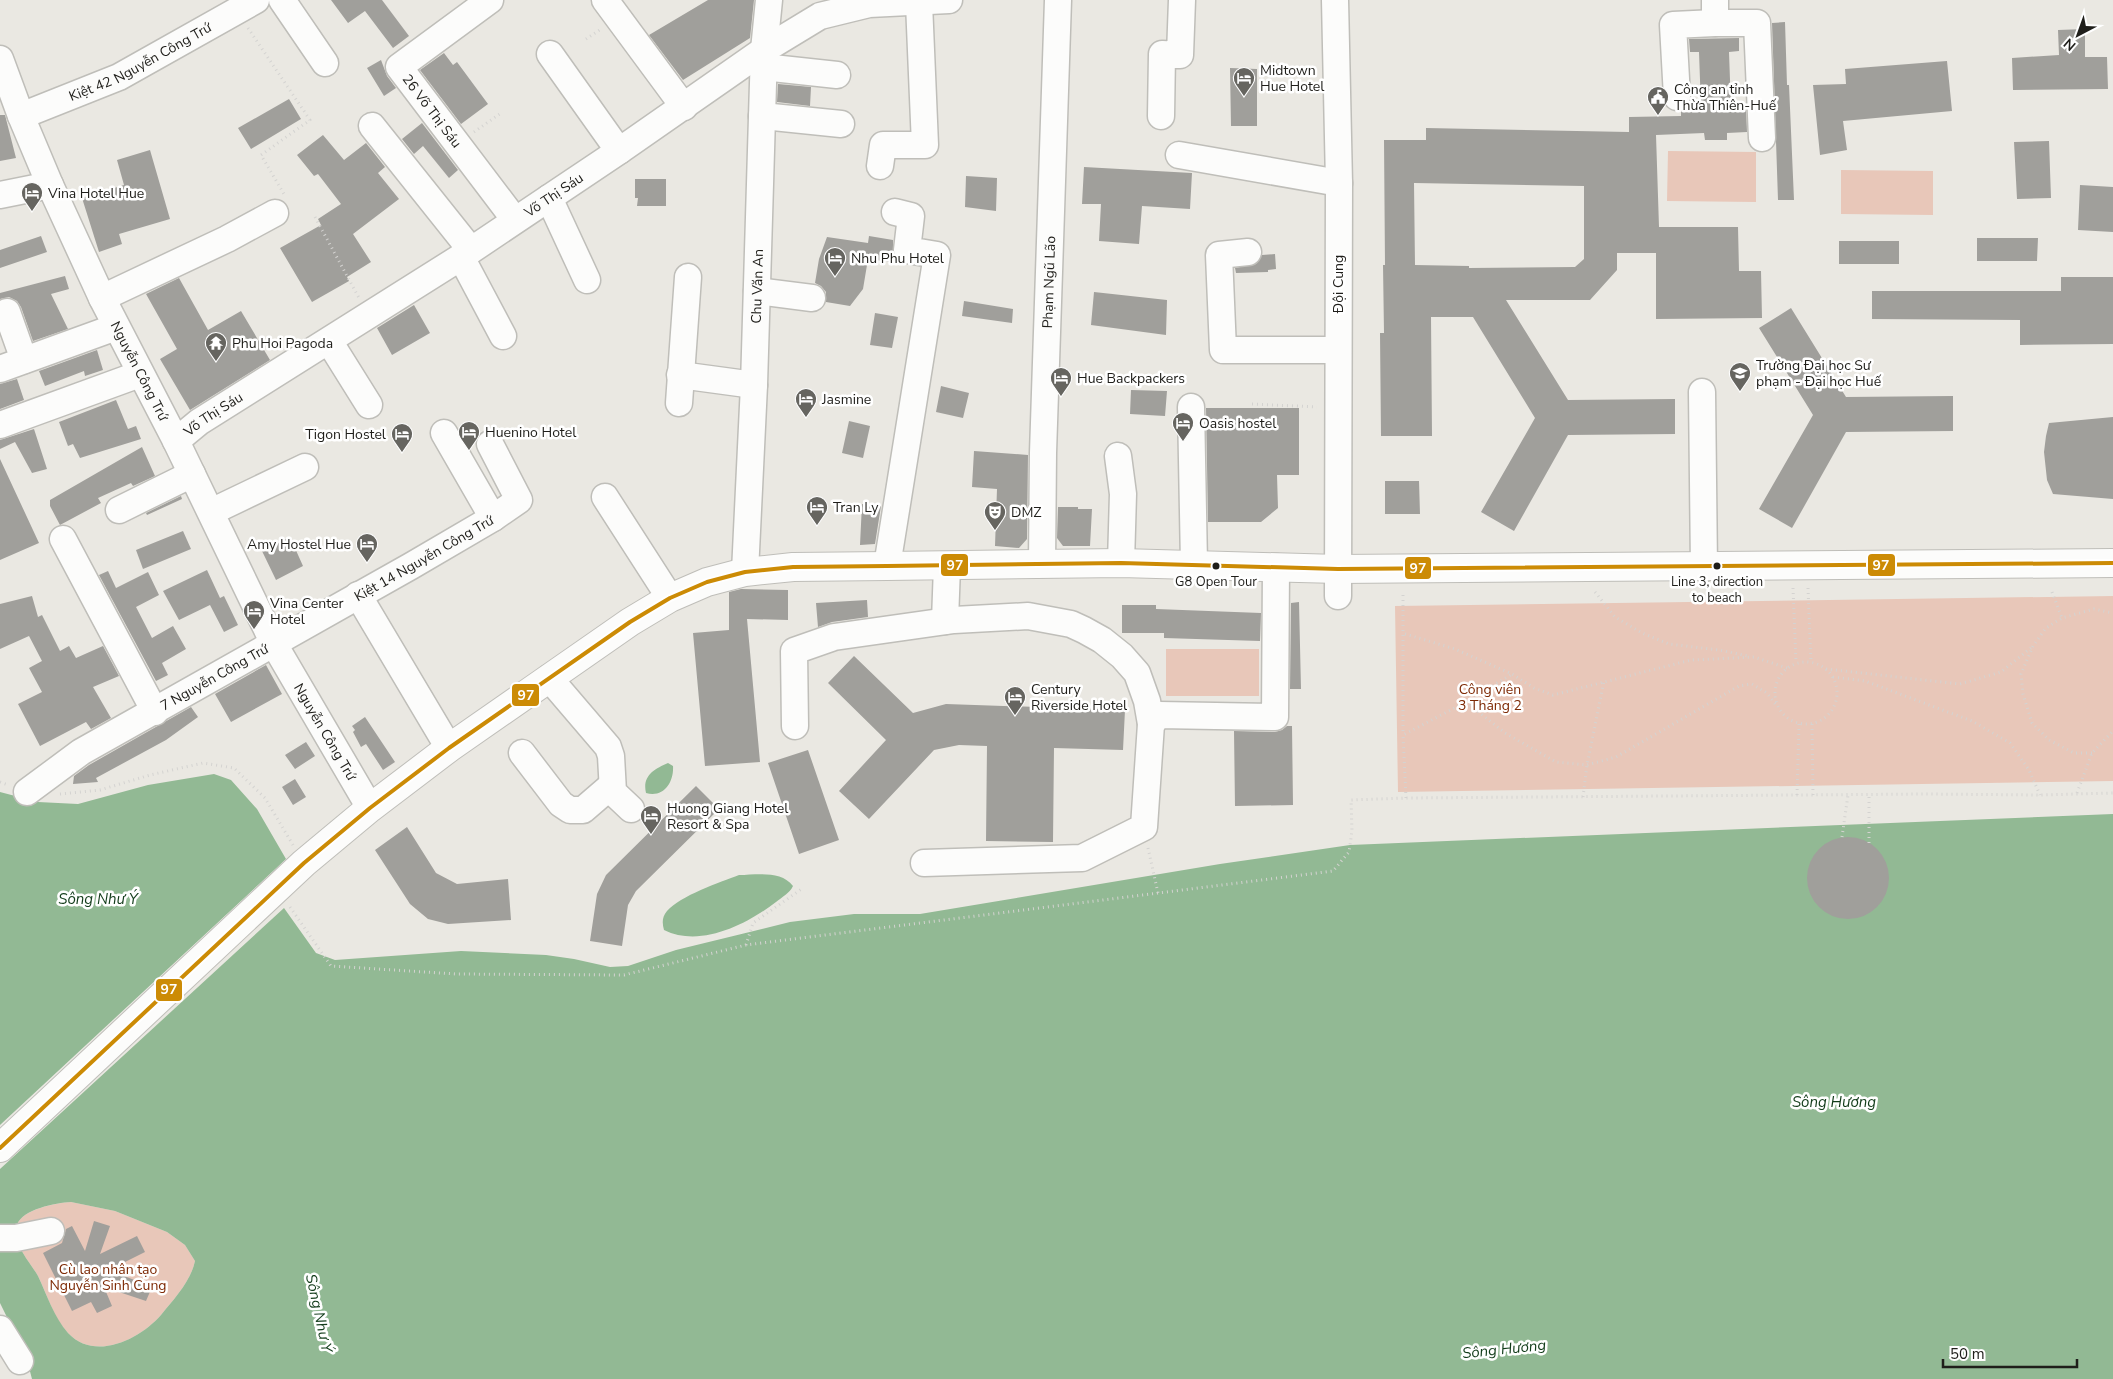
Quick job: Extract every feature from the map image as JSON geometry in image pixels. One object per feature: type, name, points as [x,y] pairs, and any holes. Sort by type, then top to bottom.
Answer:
[{"type":"main road","points":[[0,1148],[304,863],[370,808],[449,748],[630,622],[670,598],[707,582],[745,572],[793,567],[1121,563],[1338,569],[1704,568],[2113,563]]},
{"type":"street","points":[[282,0],[325,63]]},
{"type":"street","name":"26 Võ Thị Sáu","points":[[490,0],[399,68],[515,220]]},
{"type":"street","points":[[605,0],[684,106]]},
{"type":"street","name":"Chu Văn An","points":[[745,572],[754,385],[764,58],[769,0]]},
{"type":"street","name":"Võ Thị Sáu","points":[[176,441],[199,422],[466,253],[684,106],[764,58],[820,16],[869,4],[949,0]]},
{"type":"street","name":"Phạm Ngũ Lão","points":[[1042,564],[1043,453],[1058,0]]},
{"type":"street","points":[[1161,116],[1162,54],[1180,55],[1182,0]]},
{"type":"street","name":"Đội Cung","points":[[1335,0],[1338,182],[1338,596]]},
{"type":"street","points":[[880,166],[883,145],[925,145],[920,2]]},
{"type":"street","name":"Kiệt 42 Nguyễn Công Trứ","points":[[21,116],[119,77],[246,5]]},
{"type":"street","points":[[1677,98],[1673,25],[1715,12],[1757,23],[1762,138]]},
{"type":"street","points":[[550,54],[619,151]]},
{"type":"street","points":[[764,58],[837,75]]},
{"type":"street","name":"Nguyễn Công Trứ","points":[[0,59],[21,116],[50,185],[116,327],[176,441],[274,644],[370,808]]},
{"type":"street","points":[[762,116],[840,124]]},
{"type":"street","points":[[372,126],[466,253],[503,336]]},
{"type":"street","points":[[1179,155],[1338,182]]},
{"type":"street","points":[[0,195],[50,185]]},
{"type":"street","points":[[549,198],[587,280]]},
{"type":"street","points":[[887,566],[937,255],[907,250],[911,216],[895,212]]},
{"type":"street","points":[[102,298],[227,239],[275,213]]},
{"type":"street","points":[[1248,252],[1219,255],[1223,350],[1338,350]]},
{"type":"street","points":[[679,404],[688,277]]},
{"type":"street","points":[[757,291],[812,298]]},
{"type":"street","points":[[7,312],[24,360]]},
{"type":"street","points":[[0,369],[116,327]]},
{"type":"street","points":[[329,340],[369,405]]},
{"type":"street","points":[[0,425],[140,374]]},
{"type":"street","points":[[680,375],[754,385]]},
{"type":"street","points":[[1702,392],[1704,568]]},
{"type":"street","points":[[1191,407],[1194,564]]},
{"type":"street","points":[[444,433],[493,518]]},
{"type":"street","name":"Kiệt 14 Nguyễn Công Trứ","points":[[274,644],[493,518],[518,500],[490,444]]},
{"type":"street","points":[[1118,456],[1123,494],[1121,563]]},
{"type":"street","points":[[211,512],[305,467]]},
{"type":"street","points":[[119,510],[192,474]]},
{"type":"street","points":[[605,497],[670,598]]},
{"type":"street","points":[[63,539],[155,712]]},
{"type":"street","points":[[946,621],[948,566]]},
{"type":"street","points":[[1151,724],[1159,715],[1275,717],[1276,567]]},
{"type":"street","points":[[358,595],[449,748]]},
{"type":"street","points":[[795,726],[794,651],[834,637],[946,621],[1028,616],[1071,624],[1102,640],[1122,656],[1137,673],[1147,701],[1151,724],[1144,827],[1082,858],[924,863]]},
{"type":"street","name":"7 Nguyễn Công Trứ","points":[[27,792],[81,752],[274,644]]},
{"type":"street","points":[[549,678],[610,750],[612,785],[615,794],[631,808]]},
{"type":"street","points":[[522,753],[561,804],[570,810],[583,810],[612,785]]},
{"type":"street","points":[[8,1238],[51,1231]]},
{"type":"street","points":[[0,1329],[20,1361]]},
{"type":"path","points":[[246,5],[310,120],[261,155],[290,205],[275,213]]},
{"type":"path","points":[[457,144],[502,112]]},
{"type":"path","points":[[315,217],[369,316]]},
{"type":"path","points":[[1252,404],[1338,408]]},
{"type":"path","points":[[1792,588],[1796,663]]},
{"type":"path","points":[[1808,588],[1812,663]]},
{"type":"path","points":[[1595,592],[1615,616],[1642,633],[1669,644],[1719,650],[1754,657],[1787,668]]},
{"type":"path","points":[[2052,592],[2062,618]]},
{"type":"path","points":[[1403,595],[1406,798]]},
{"type":"path","points":[[2092,753],[2074,753],[2049,740],[2032,723],[2023,694],[2021,674],[2033,646],[2046,628],[2062,618],[2094,609],[2113,613]]},
{"type":"path","points":[[1404,634],[1455,649],[1512,674],[1534,688],[1553,695],[1691,660],[1754,657]]},
{"type":"path","points":[[1776,704],[1774,695],[1775,684],[1779,675],[1796,663],[1812,663],[1826,669],[1960,684],[2001,672],[2033,646]]},
{"type":"path","points":[[1466,702],[1505,733],[1556,762],[1587,765],[1616,757],[1739,686],[1752,684],[1767,692],[1781,713],[1789,720],[1799,724],[1812,724],[1827,716],[1834,708],[1837,698],[1837,688],[1833,678],[1826,669]]},
{"type":"path","points":[[1404,735],[1466,702],[1512,674]]},
{"type":"path","points":[[1833,678],[1865,681],[1972,721],[2010,743],[2029,770],[2040,795]]},
{"type":"path","points":[[1583,797],[1587,765],[1604,681]]},
{"type":"path","points":[[1797,795],[1799,724]]},
{"type":"path","points":[[1812,724],[1813,795]]},
{"type":"path","points":[[2077,793],[2092,753],[2113,731]]},
{"type":"path","points":[[0,782],[27,792],[69,794],[100,790],[150,775],[203,763],[234,768],[265,798],[304,863]]},
{"type":"path","points":[[277,888],[331,966],[456,974],[624,975],[746,945],[1333,871],[1349,852],[1352,831],[1351,800],[2113,793]]},
{"type":"path","points":[[1842,837],[1848,795]]},
{"type":"path","points":[[1869,795],[1869,843]]},
{"type":"path","points":[[1144,827],[1158,893]]},
{"type":"path","points":[[746,945],[753,923],[803,888]]},
{"type":"green space","points":[[1668,151],[1756,152],[1756,202],[1667,201]]},
{"type":"green space","points":[[1841,170],[1933,171],[1933,215],[1841,214]]},
{"type":"green space","name":"Công viên 3 Tháng 2","points":[[2113,596],[2113,781],[1398,792],[1395,606]]},
{"type":"green space","points":[[1166,649],[1259,649],[1259,696],[1166,696]]},
{"type":"green space","name":"Cù lao nhân tạo Nguyễn Sinh Cung","points":[[71,1202],[115,1211],[167,1232],[185,1245],[195,1261],[186,1283],[161,1315],[141,1332],[117,1344],[91,1346],[79,1342],[68,1333],[54,1313],[38,1276],[19,1245],[16,1231],[20,1219],[41,1208]]},
{"type":"water","points":[[668,763],[673,766],[670,783],[663,791],[652,794],[646,793],[646,782],[650,774]]},
{"type":"water","name":"Sông Như Ý","points":[[214,774],[231,780],[257,809],[286,859],[0,1125],[0,792],[38,802],[78,804],[148,785]]},
{"type":"water","name":"Sông Hương","points":[[2113,814],[2113,1379],[32,1379],[26,1356],[0,1303],[0,1169],[284,908],[316,953],[335,960],[461,951],[546,955],[610,967],[628,966],[676,950],[790,922],[854,914],[920,914],[1220,864],[1350,845]],"holes":[[[71,1202],[115,1211],[167,1232],[185,1245],[195,1261],[190,1276],[181,1290],[152,1324],[129,1339],[117,1344],[91,1346],[79,1342],[68,1333],[59,1320],[38,1276],[19,1245],[16,1231],[17,1225],[25,1215],[49,1205]]]},
{"type":"water","points":[[739,875],[775,875],[788,881],[793,886],[786,895],[764,911],[737,926],[707,935],[692,936],[678,935],[664,930],[664,916],[673,905],[701,890]]},
{"type":"building","points":[[331,0],[382,0],[409,36],[393,48],[365,11],[348,23]]},
{"type":"building","points":[[708,0],[754,0],[750,38],[683,80],[649,35]]},
{"type":"building","points":[[1785,22],[1794,200],[1778,200],[1772,23]]},
{"type":"building","points":[[2085,29],[2085,57],[2107,57],[2108,89],[2013,90],[2012,58],[2059,55],[2058,30]]},
{"type":"building","points":[[1739,38],[1739,51],[1729,52],[1731,108],[1746,108],[1747,132],[1727,133],[1727,140],[1705,140],[1704,133],[1656,135],[1659,227],[1738,227],[1739,271],[1761,271],[1762,318],[1656,319],[1656,253],[1617,253],[1617,270],[1590,300],[1506,300],[1568,400],[1675,399],[1675,434],[1568,435],[1514,531],[1481,512],[1535,418],[1473,317],[1431,317],[1432,436],[1381,436],[1380,333],[1384,333],[1383,265],[1385,265],[1384,140],[1426,140],[1426,128],[1629,132],[1629,117],[1681,116],[1681,111],[1686,109],[1701,108],[1699,52],[1690,52],[1689,39]],"holes":[[[1414,183],[1584,186],[1584,259],[1575,267],[1469,268],[1469,266],[1415,265]]]},
{"type":"building","points":[[444,53],[453,65],[457,62],[488,104],[461,124],[420,70]]},
{"type":"building","points":[[381,60],[387,76],[396,88],[384,96],[367,68]]},
{"type":"building","points":[[1947,61],[1952,111],[1843,121],[1847,150],[1820,155],[1813,85],[1846,84],[1845,69]]},
{"type":"building","name":"Midtown Hue Hotel","points":[[1230,68],[1257,69],[1257,126],[1231,126]]},
{"type":"building","points":[[778,84],[811,87],[810,106],[777,102]]},
{"type":"building","points":[[289,99],[301,119],[251,149],[238,128]]},
{"type":"building","points":[[0,115],[5,115],[16,158],[0,161]]},
{"type":"building","points":[[422,123],[458,170],[449,178],[423,146],[414,154],[402,139]]},
{"type":"building","points":[[323,135],[344,160],[366,143],[385,167],[378,173],[399,199],[353,234],[371,262],[347,277],[349,281],[312,302],[280,248],[321,225],[318,219],[341,204],[318,174],[314,176],[297,155]]},
{"type":"building","points":[[2049,141],[2051,198],[2017,199],[2014,142]]},
{"type":"building","points":[[150,150],[170,219],[119,234],[122,244],[99,252],[82,198],[124,185],[117,160]]},
{"type":"building","points":[[1084,167],[1192,173],[1190,209],[1142,206],[1139,244],[1099,241],[1101,204],[1082,204]]},
{"type":"building","points":[[966,176],[997,178],[996,211],[965,207]]},
{"type":"building","points":[[635,179],[666,179],[666,206],[637,206],[638,198],[635,198]]},
{"type":"building","points":[[2080,185],[2113,187],[2113,232],[2078,230]]},
{"type":"building","points":[[41,236],[47,252],[0,268],[0,250]]},
{"type":"building","points":[[869,236],[893,240],[893,255],[898,263],[868,259],[863,289],[850,306],[826,302],[826,292],[815,283],[819,259],[827,237],[868,243]]},
{"type":"building","points":[[1977,238],[2038,238],[2037,261],[1977,261]]},
{"type":"building","points":[[1839,241],[1899,241],[1899,264],[1839,264]]},
{"type":"building","points":[[1275,254],[1276,269],[1268,270],[1268,272],[1236,273],[1235,268],[1256,264],[1262,255]]},
{"type":"building","points":[[65,276],[69,289],[51,294],[68,329],[33,341],[17,301],[9,297],[0,299],[0,293]]},
{"type":"building","points":[[2061,277],[2113,277],[2113,344],[2020,345],[2020,320],[1872,319],[1872,291],[2061,291]]},
{"type":"building","name":"Phu Hoi Pagoda","points":[[179,278],[208,330],[241,311],[270,360],[190,410],[160,359],[177,349],[146,294]]},
{"type":"building","points":[[1094,292],[1167,300],[1166,335],[1091,325]]},
{"type":"building","points":[[964,301],[1013,309],[1012,323],[962,316]]},
{"type":"building","points":[[414,305],[430,333],[392,355],[377,328]]},
{"type":"building","points":[[1791,308],[1846,397],[1953,396],[1953,431],[1846,432],[1792,528],[1759,509],[1813,415],[1759,328]]},
{"type":"building","points":[[875,313],[898,317],[892,348],[870,345]]},
{"type":"building","points":[[97,350],[103,370],[85,376],[84,371],[45,386],[39,371]]},
{"type":"building","points":[[17,379],[24,400],[0,409],[0,384]]},
{"type":"building","points":[[941,386],[969,393],[963,418],[936,412]]},
{"type":"building","points":[[1131,390],[1167,391],[1165,416],[1130,414]]},
{"type":"building","points":[[116,400],[128,429],[136,426],[141,439],[80,458],[73,444],[68,446],[59,422]]},
{"type":"building","points":[[1206,408],[1299,408],[1299,475],[1277,475],[1278,508],[1261,522],[1208,522]]},
{"type":"building","points":[[2113,417],[2113,499],[2053,494],[2047,480],[2044,452],[2049,423]]},
{"type":"building","points":[[849,421],[870,426],[863,458],[842,453]]},
{"type":"building","points":[[34,429],[47,469],[32,473],[15,442],[0,449],[0,440]]},
{"type":"building","points":[[142,447],[155,476],[133,486],[131,483],[98,498],[101,503],[60,525],[50,506],[50,500]]},
{"type":"building","points":[[974,451],[1028,455],[1027,539],[1019,548],[995,546],[997,489],[972,487]]},
{"type":"building","points":[[0,459],[39,543],[0,560]]},
{"type":"building","points":[[1385,481],[1419,481],[1420,514],[1385,514]]},
{"type":"building","points":[[181,496],[182,499],[147,515],[146,513]]},
{"type":"building","points":[[862,504],[881,506],[875,544],[860,545]]},
{"type":"building","points":[[1058,507],[1092,509],[1090,546],[1063,546],[1057,538]]},
{"type":"building","points":[[183,531],[191,549],[143,569],[136,550]]},
{"type":"building","points":[[290,537],[303,566],[276,580],[262,551]]},
{"type":"building","points":[[207,570],[220,598],[224,596],[238,625],[224,632],[210,605],[179,620],[163,591]]},
{"type":"building","points":[[108,571],[116,588],[148,572],[159,595],[136,607],[152,638],[173,626],[186,649],[162,663],[168,675],[156,681],[99,575]]},
{"type":"building","points":[[741,589],[788,590],[788,620],[747,619],[760,762],[705,766],[693,633],[729,630],[729,592]]},
{"type":"building","points":[[32,596],[38,617],[42,615],[60,651],[69,646],[76,658],[103,646],[119,676],[93,687],[111,718],[91,729],[86,722],[40,746],[18,704],[42,692],[29,668],[42,661],[29,636],[0,649],[0,604]]},
{"type":"building","points":[[867,600],[868,617],[832,622],[818,627],[816,603]]},
{"type":"building","points":[[1299,602],[1301,689],[1290,689],[1291,603]]},
{"type":"building","points":[[1122,605],[1156,605],[1156,609],[1261,613],[1260,641],[1164,638],[1164,633],[1122,633]]},
{"type":"building","points":[[854,656],[913,713],[946,704],[1125,710],[1123,750],[1054,748],[1053,842],[986,841],[987,746],[959,745],[934,750],[869,819],[839,791],[886,740],[828,683]]},
{"type":"building","points":[[266,665],[282,694],[231,722],[215,694]]},
{"type":"building","points":[[191,707],[198,717],[166,740],[96,778],[98,782],[73,784],[74,776],[89,765]]},
{"type":"building","points":[[365,717],[395,762],[383,770],[366,744],[361,747],[353,732],[355,730],[352,726]]},
{"type":"building","points":[[1287,726],[1292,726],[1293,805],[1235,806],[1234,731],[1275,732]]},
{"type":"building","points":[[306,742],[315,756],[295,769],[285,755]]},
{"type":"building","points":[[808,750],[839,840],[799,854],[768,763]]},
{"type":"building","points":[[295,779],[306,797],[293,805],[282,787]]},
{"type":"building","points":[[696,786],[719,809],[636,891],[628,905],[622,946],[590,941],[597,894],[606,875]]},
{"type":"building","points":[[407,827],[436,873],[457,884],[508,879],[511,920],[448,924],[428,919],[410,904],[375,850]]},
{"type":"building","points":[[1848,837],[1864,841],[1877,849],[1885,862],[1889,878],[1885,894],[1877,907],[1864,915],[1848,919],[1832,915],[1819,907],[1811,894],[1807,878],[1811,862],[1819,849],[1832,841]]},
{"type":"building","points":[[94,1221],[110,1226],[100,1254],[137,1236],[145,1252],[109,1270],[152,1287],[146,1301],[104,1287],[112,1306],[97,1313],[91,1302],[72,1311],[43,1253],[62,1243],[66,1229],[72,1226],[85,1251]]},
{"type":"transit line","name":"97","points":[[0,1148],[304,863],[370,808],[449,748],[630,622],[670,598],[707,582],[745,572],[793,567],[1121,563],[1338,569],[2113,563]]},
{"type":"place","name":"Midtown Hue Hotel","points":[[1244,97]]},
{"type":"place","name":"Công an tỉnh Thừa Thiên-Huế","points":[[1658,116]]},
{"type":"place","name":"Vina Hotel Hue","points":[[32,212]]},
{"type":"place","name":"Nhu Phu Hotel","points":[[835,277]]},
{"type":"place","name":"Phu Hoi Pagoda","points":[[216,362]]},
{"type":"place","name":"Trường Đại học Sư phạm - Đại học Huế","points":[[1740,392]]},
{"type":"place","name":"Hue Backpackers","points":[[1061,397]]},
{"type":"place","name":"Jasmine","points":[[806,418]]},
{"type":"place","name":"Oasis hostel","points":[[1183,442]]},
{"type":"place","name":"Huenino Hotel","points":[[469,451]]},
{"type":"place","name":"Tigon Hostel","points":[[402,453]]},
{"type":"place","name":"Tran Ly","points":[[817,526]]},
{"type":"place","name":"DMZ","points":[[995,531]]},
{"type":"place","name":"Amy Hostel Hue","points":[[367,563]]},
{"type":"place","name":"G8 Open Tour","points":[[1216,566]]},
{"type":"place","name":"Line 3, direction to beach","points":[[1717,566]]},
{"type":"place","name":"Vina Center Hotel","points":[[254,630]]},
{"type":"place","name":"Century Riverside Hotel","points":[[1015,716]]},
{"type":"place","name":"Huong Giang Hotel Resort & Spa","points":[[651,835]]}]
